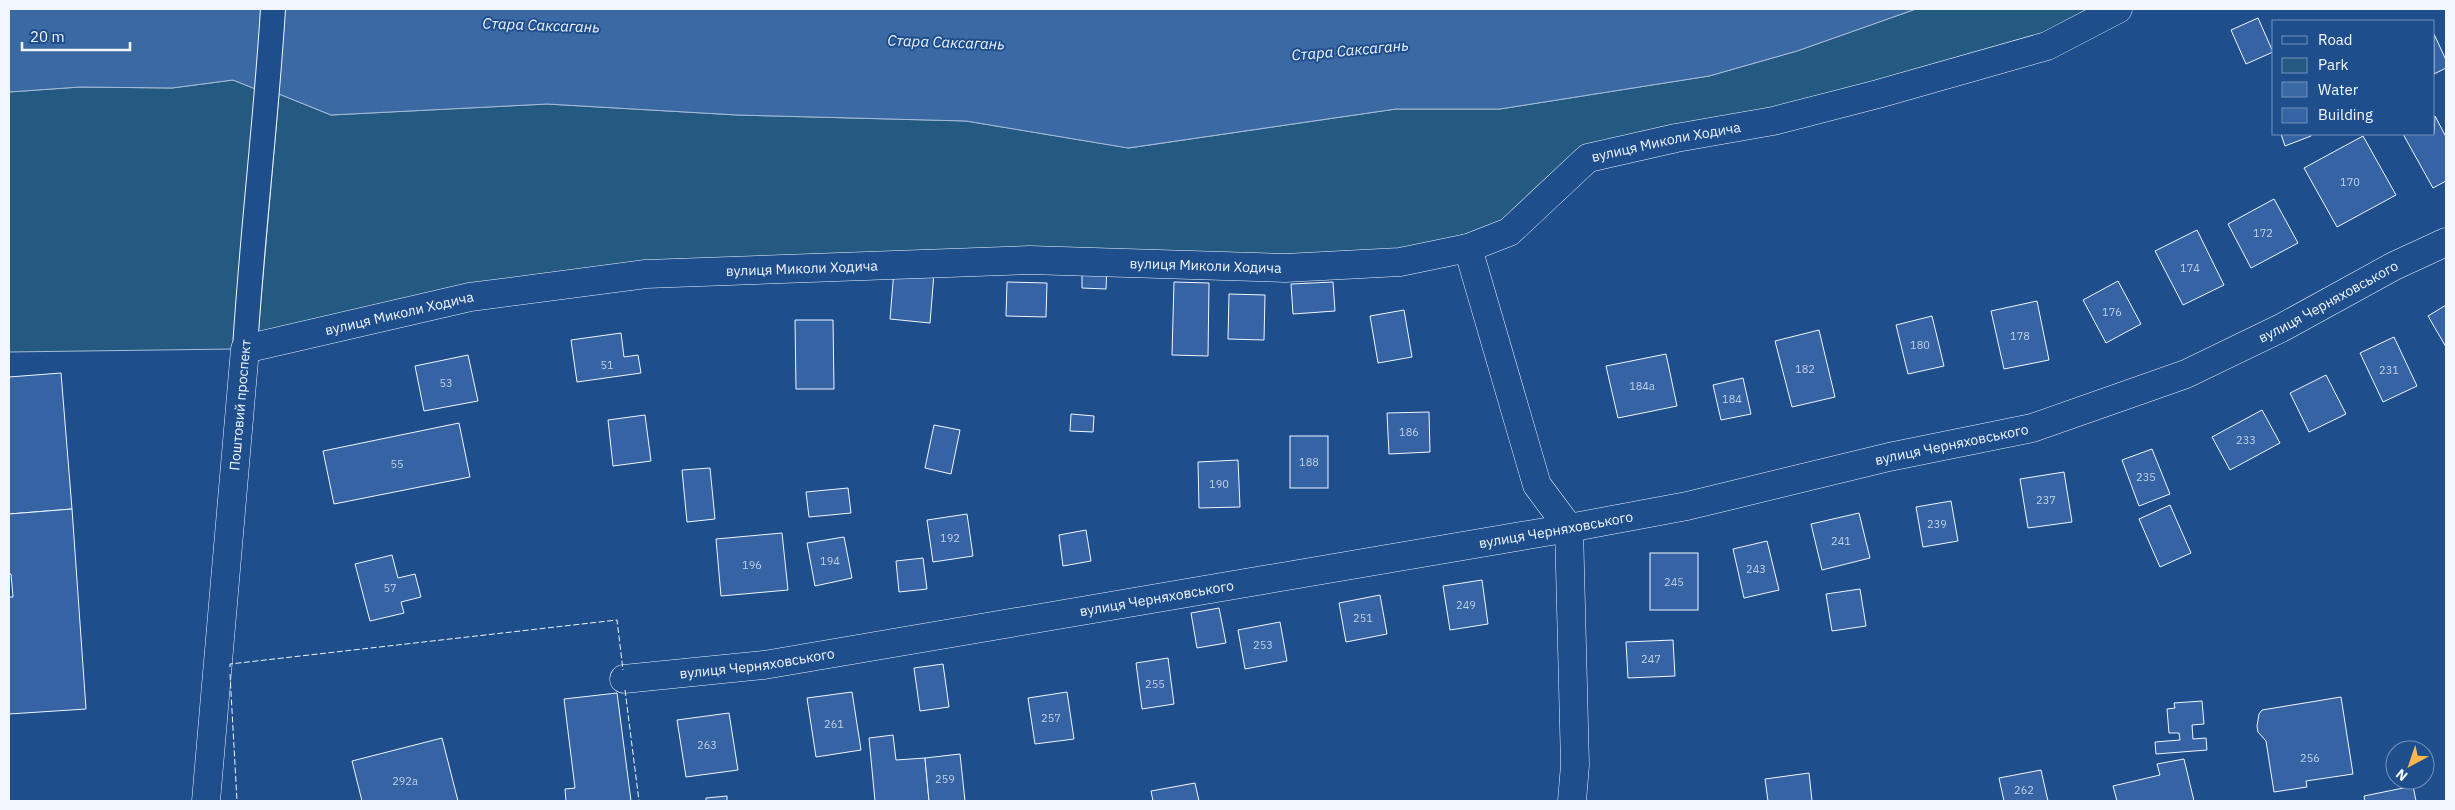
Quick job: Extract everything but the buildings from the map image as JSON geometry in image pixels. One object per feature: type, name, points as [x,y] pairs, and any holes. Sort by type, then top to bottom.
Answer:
[{"type":"street","name":"Поштовий проспект","points":[[206,801],[250,277],[267,105],[273,9]]},
{"type":"street","name":"вулиця Миколи Ходича","points":[[245,349],[470,297],[646,274],[1029,260],[1285,268],[1400,262],[1468,248],[1509,232],[1588,158],[1676,138],[1773,121],[1878,94],[2047,46],[2118,9]]},
{"type":"street","name":"вулиця Черняховського","points":[[624,679],[764,665],[1569,528],[1688,506],[1889,457],[2032,428],[2186,374],[2283,327],[2394,266],[2446,242]]},
{"type":"street","points":[[1468,248],[1537,485],[1569,528],[1575,765],[1572,801]]},
{"type":"green space","points":[[1916,9],[2118,9],[2047,46],[1588,158],[1509,231],[1400,262],[646,274],[257,346],[279,94],[331,115],[547,104],[737,115],[966,121],[1129,148],[1396,109],[1500,109],[1709,76],[1797,51]]},
{"type":"green space","points":[[233,80],[258,90],[233,349],[9,352],[9,92],[80,87],[172,88]]},
{"type":"water","name":"Стара Саксагань","points":[[9,9],[1916,9],[1797,51],[1709,76],[1500,109],[1396,109],[1128,148],[966,121],[737,115],[547,104],[331,115],[279,94],[258,90],[233,80],[172,88],[80,87],[9,92]]},
{"type":"fence","points":[[230,667],[230,664],[617,620],[623,670]]},
{"type":"fence","points":[[230,674],[237,801]]},
{"type":"fence","points":[[625,690],[639,801]]}]
